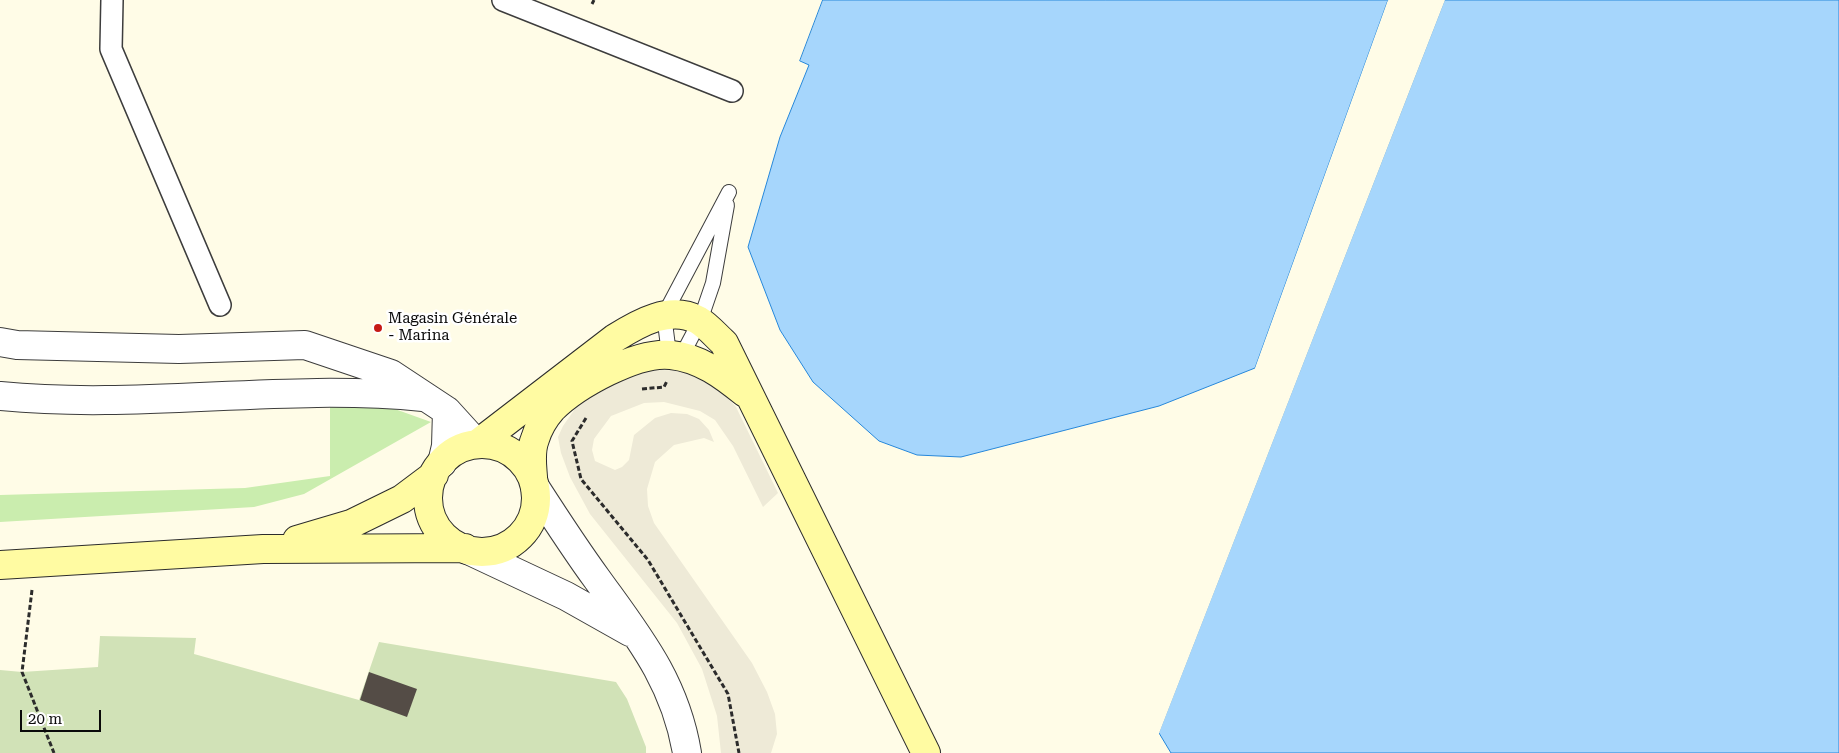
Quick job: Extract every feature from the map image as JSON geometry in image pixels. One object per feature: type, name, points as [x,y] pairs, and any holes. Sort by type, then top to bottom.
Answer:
[{"type":"main road","points":[[263,549],[351,524],[402,500],[438,469],[452,453],[477,444],[615,338],[639,323],[664,315],[689,316],[700,321],[724,343],[755,402],[926,753]]},
{"type":"main road","points":[[0,565],[263,549],[466,549],[487,552],[504,547],[520,537],[530,522],[536,505],[531,457],[534,440],[552,409],[598,375],[620,365],[645,358],[675,356],[717,370],[755,402]]},
{"type":"main road","points":[[477,444],[504,448],[516,455],[534,482]]},
{"type":"main road","points":[[438,469],[429,491],[429,507],[435,523],[445,536],[466,549]]},
{"type":"street","points":[[112,0],[110,49],[220,305]]},
{"type":"street","points":[[503,0],[732,92]]},
{"type":"street","points":[[0,342],[17,345],[178,349],[305,345],[391,374],[438,404],[477,444]]},
{"type":"street","points":[[0,396],[32,400],[167,398],[309,392],[373,392],[438,404]]},
{"type":"street","points":[[438,404],[446,446],[438,469]]},
{"type":"street","points":[[534,482],[568,538],[658,666],[672,696],[684,732],[687,753]]},
{"type":"street","points":[[466,549],[566,596],[638,636]]},
{"type":"lane","points":[[729,192],[713,283],[700,321],[675,356],[664,315],[729,192]]},
{"type":"path","points":[[638,390],[664,387],[675,356]]},
{"type":"path","points":[[588,415],[572,441],[581,479],[648,560],[728,694],[739,753]]},
{"type":"path","points":[[35,562],[22,672],[54,753]]},
{"type":"green space","points":[[330,406],[392,408],[431,422],[304,494],[254,507],[0,522],[0,495],[245,488],[330,476]]},
{"type":"green space","points":[[100,636],[196,638],[194,654],[359,700],[379,642],[616,682],[627,699],[646,747],[646,753],[0,753],[0,670],[22,672],[98,667]]},
{"type":"shaded area","points":[[661,370],[684,371],[722,392],[736,407],[778,493],[763,507],[733,446],[715,420],[700,411],[664,402],[644,403],[611,416],[594,439],[592,450],[595,461],[615,470],[622,467],[629,460],[634,435],[655,418],[671,413],[687,414],[699,419],[709,430],[714,442],[704,438],[674,445],[655,462],[647,489],[648,506],[654,523],[752,663],[767,692],[775,714],[777,734],[771,753],[721,753],[717,716],[702,669],[677,623],[590,514],[570,477],[561,453],[558,437],[577,406],[614,383],[645,372]]},
{"type":"water","points":[[823,0],[1388,0],[1255,368],[1159,406],[961,457],[917,455],[879,441],[813,382],[780,330],[748,247],[780,137],[809,65],[800,61]]},
{"type":"water","points":[[1445,0],[1839,0],[1839,753],[1171,753],[1159,733]]},
{"type":"pier","points":[[1388,0],[1390,1],[1257,369],[1254,371]]},
{"type":"pier","points":[[1442,0],[1445,0],[1158,736],[1157,732]]},
{"type":"building","points":[[369,672],[417,689],[407,717],[360,700]]},
{"type":"place","name":"Magasin Générale - Marina","points":[[378,328]]}]
